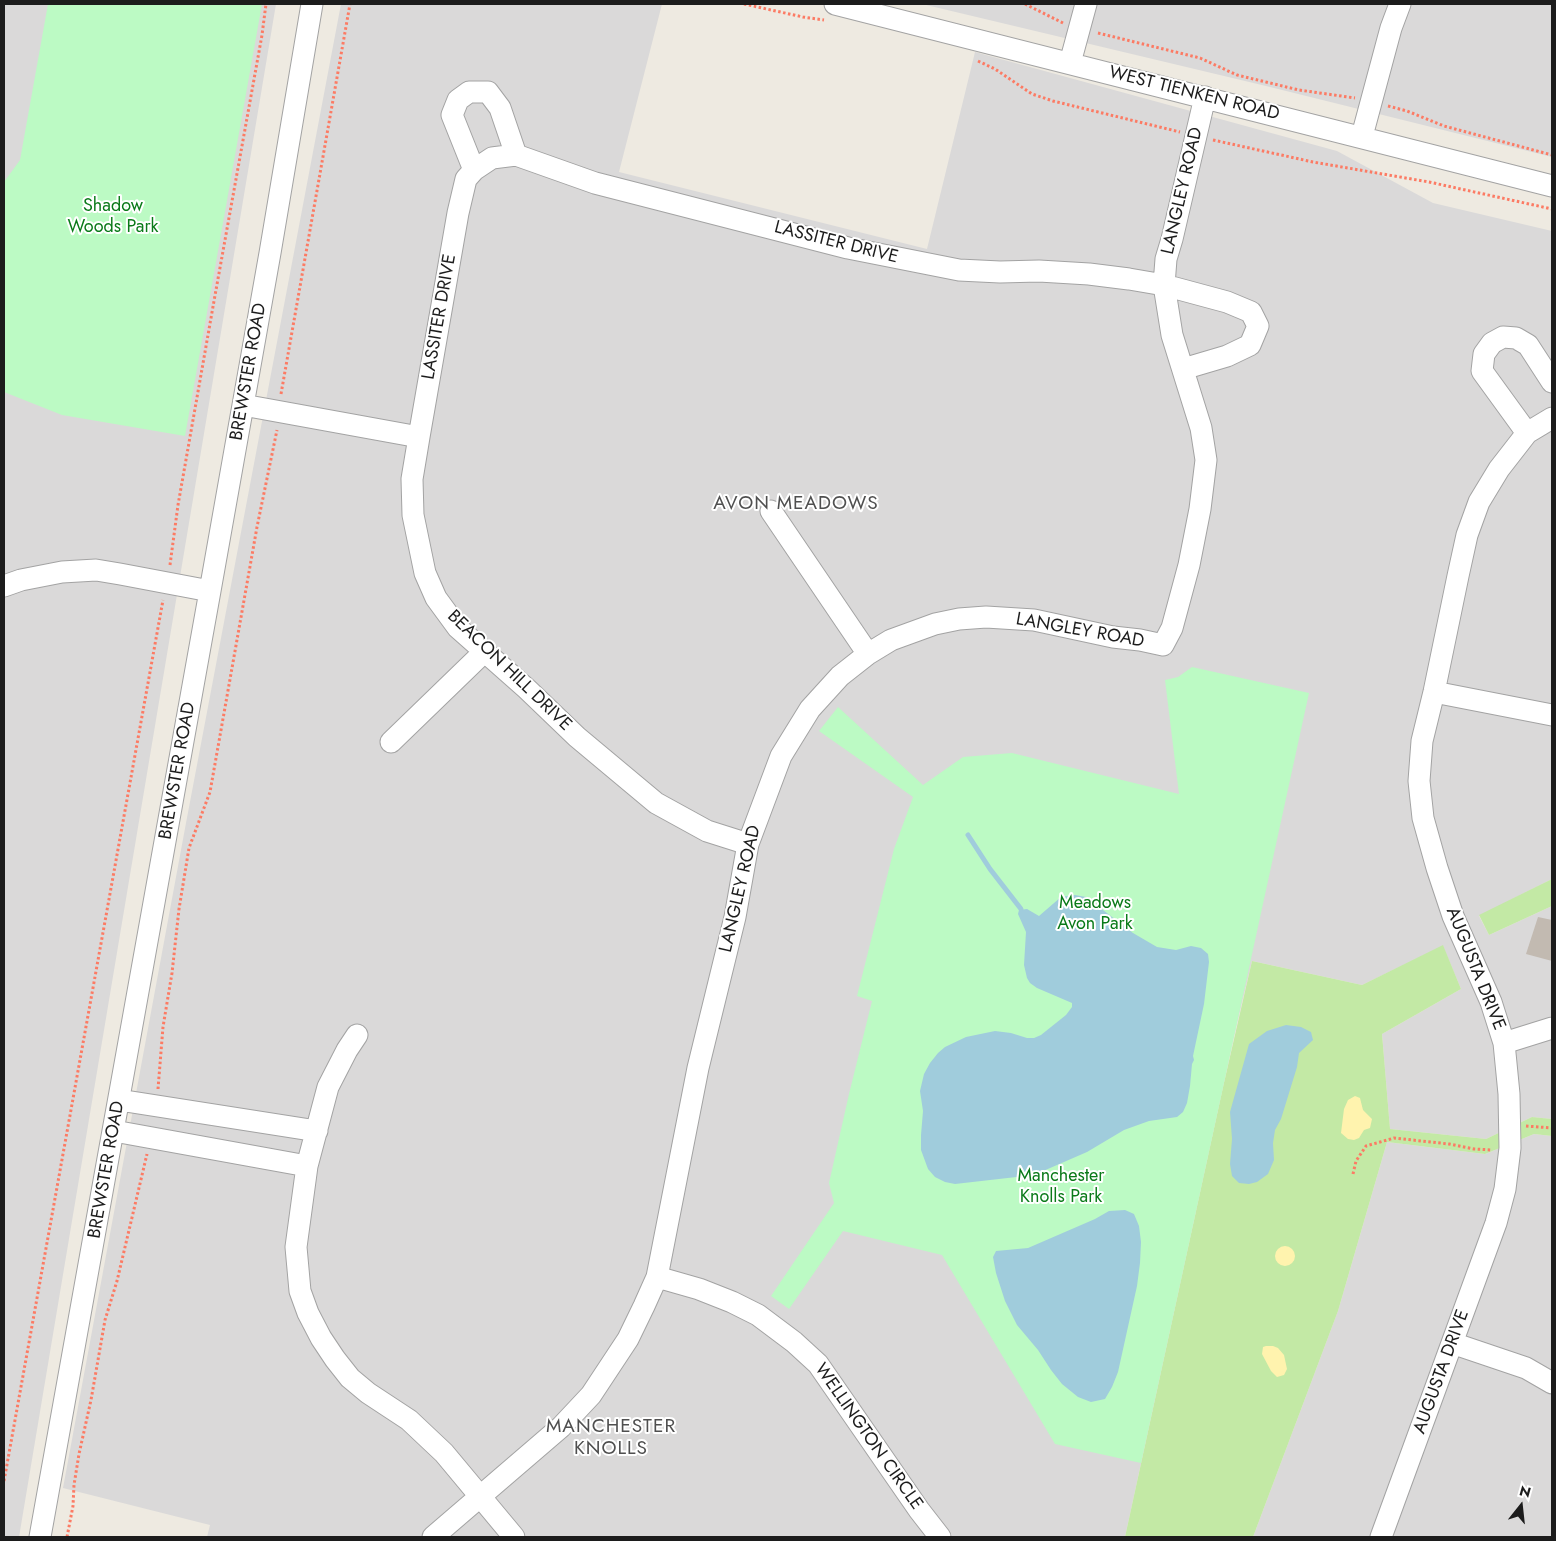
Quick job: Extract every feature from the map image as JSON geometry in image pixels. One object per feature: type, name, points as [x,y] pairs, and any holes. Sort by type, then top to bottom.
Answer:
[{"type":"street","name":"BREWSTER ROAD","points":[[40,1537],[210,591],[312,4]]},
{"type":"street","points":[[1070,63],[1086,4]]},
{"type":"street","points":[[1362,136],[1391,28],[1400,4]]},
{"type":"street","name":"WEST TIENKEN ROAD","points":[[831,12],[1070,63],[1552,186]]},
{"type":"street","points":[[474,170],[452,115],[458,100],[469,92],[488,92],[500,108],[516,155]]},
{"type":"street","name":"LANGLEY ROAD","points":[[433,1537],[561,1427],[591,1395],[628,1339],[657,1277],[698,1068],[735,917],[748,844],[781,756],[810,709],[840,676],[868,654],[891,640],[958,618],[986,617],[1034,620],[1113,637],[1163,645],[1172,628],[1188,565],[1200,509],[1206,460],[1201,428],[1172,335],[1164,285],[1166,259],[1205,97]]},
{"type":"street","name":"LASSITER DRIVE","points":[[419,436],[458,213],[466,179],[474,170],[492,158],[516,155],[595,183],[848,248],[959,270],[1089,274],[1164,285]]},
{"type":"street","points":[[1164,285],[1227,302],[1251,312],[1258,326],[1250,345],[1227,356],[1182,368]]},
{"type":"street","points":[[1527,433],[1482,371],[1484,354],[1492,343],[1503,337],[1516,338],[1528,345],[1552,382]]},
{"type":"street","points":[[243,405],[419,436]]},
{"type":"street","name":"AUGUSTA DRIVE","points":[[1381,1537],[1496,1223],[1505,1189],[1510,1148],[1509,1094],[1504,1042],[1491,1002],[1453,916],[1423,818],[1420,780],[1422,740],[1458,576],[1468,535],[1479,502],[1499,469],[1527,433],[1552,418]]},
{"type":"street","name":"BEACON HILL DRIVE","points":[[419,436],[412,479],[413,515],[424,572],[436,598],[458,628],[578,737],[656,802],[708,831],[748,844]]},
{"type":"street","points":[[771,511],[868,654]]},
{"type":"street","points":[[4,586],[21,580],[62,572],[96,570],[210,591]]},
{"type":"street","points":[[391,742],[485,651]]},
{"type":"street","points":[[1434,692],[1552,715]]},
{"type":"street","points":[[1504,1042],[1552,1028]]},
{"type":"street","points":[[357,1035],[328,1086],[307,1166],[296,1247],[300,1291],[308,1313],[321,1338],[350,1378],[368,1393],[409,1420],[444,1453],[514,1537]]},
{"type":"street","points":[[119,1100],[317,1131]]},
{"type":"street","points":[[222,1151],[227,1117]]},
{"type":"street","points":[[114,1131],[307,1166]]},
{"type":"street","name":"WELLINGTON CIRCLE","points":[[657,1277],[699,1289],[758,1315],[812,1358],[832,1383],[919,1510],[940,1537]]},
{"type":"street","points":[[1452,1344],[1526,1368],[1552,1383]]},
{"type":"path","points":[[4,1482],[166,583],[266,4]]},
{"type":"path","points":[[155,1105],[160,1072],[163,1027],[189,848],[210,792],[257,527],[277,433],[281,393],[350,4]]},
{"type":"path","points":[[744,4],[803,17],[831,12]]},
{"type":"path","points":[[1025,4],[1065,25],[1200,58],[1237,74],[1299,90],[1351,97],[1407,111],[1454,129],[1552,155]]},
{"type":"path","points":[[976,60],[1032,94],[1053,101],[1313,162],[1429,182],[1552,209]]},
{"type":"path","points":[[1353,1174],[1356,1161],[1366,1146],[1394,1138],[1449,1144],[1474,1149],[1499,1150],[1510,1136],[1526,1126],[1552,1128]]},
{"type":"path","points":[[67,1537],[73,1506],[79,1454],[92,1400],[105,1320],[117,1281],[150,1137]]},
{"type":"shaded area","points":[[4,4],[276,4],[19,1537],[4,1537]]},
{"type":"shaded area","points":[[341,4],[662,4],[619,172],[927,249],[975,52],[1337,151],[1433,203],[1552,231],[1552,879],[1479,916],[1489,935],[1552,906],[1552,1119],[1532,1117],[1486,1139],[1390,1129],[1382,1034],[1461,989],[1443,946],[1362,985],[1252,961],[1125,1537],[207,1537],[210,1525],[63,1488],[186,823]]},
{"type":"shaded area","points":[[922,4],[1552,4],[1552,157],[1266,86]]},
{"type":"shaded area","points":[[1534,1134],[1552,1136],[1552,1537],[1253,1537],[1338,1311],[1387,1142],[1485,1154]]},
{"type":"green space","name":"Shadow Woods Park","points":[[48,4],[262,4],[185,436],[62,415],[4,392],[4,182],[20,160]]},
{"type":"green space","points":[[1192,667],[1309,693],[1141,1463],[1055,1444],[942,1255],[843,1231],[789,1309],[771,1296],[834,1203],[829,1183],[872,1001],[857,996],[894,849],[913,797],[819,731],[838,707],[923,785],[963,757],[1012,753],[1179,794],[1165,680],[1178,677]]},
{"type":"green space","points":[[1552,879],[1552,906],[1489,935],[1479,915]]},
{"type":"green space","points":[[1443,945],[1461,989],[1382,1034],[1390,1129],[1486,1139],[1532,1117],[1552,1119],[1552,1136],[1534,1134],[1485,1154],[1387,1142],[1338,1311],[1253,1537],[1125,1537],[1252,961],[1362,985]]},
{"type":"sand","points":[[1355,1096],[1360,1098],[1363,1110],[1372,1119],[1370,1128],[1364,1130],[1359,1138],[1354,1140],[1348,1139],[1341,1133],[1344,1109],[1348,1100]]},
{"type":"sand","points":[[1285,1246],[1292,1249],[1295,1256],[1292,1263],[1285,1266],[1278,1263],[1275,1256],[1278,1249]]},
{"type":"sand","points":[[1263,1347],[1278,1348],[1284,1355],[1287,1369],[1284,1375],[1277,1377],[1271,1371],[1262,1354]]},
{"type":"water","points":[[1075,895],[1086,897],[1133,933],[1157,947],[1176,950],[1191,946],[1201,948],[1208,954],[1209,962],[1204,1004],[1193,1056],[1187,1103],[1183,1112],[1177,1117],[1149,1121],[1124,1130],[1087,1152],[1034,1175],[955,1184],[945,1182],[935,1177],[928,1169],[921,1150],[923,1111],[920,1091],[924,1074],[938,1053],[945,1047],[966,1037],[995,1031],[1034,1038],[1041,1035],[1066,1015],[1072,1007],[1072,1003],[1037,988],[1027,978],[1024,965],[1026,932],[1018,914],[1019,910],[1027,909],[1039,916],[1061,897]]},
{"type":"water","points":[[1286,1025],[1301,1027],[1311,1032],[1313,1040],[1299,1053],[1297,1067],[1281,1119],[1275,1130],[1273,1143],[1274,1160],[1268,1174],[1257,1182],[1249,1184],[1239,1183],[1232,1176],[1230,1164],[1232,1139],[1230,1112],[1249,1044],[1267,1031]]},
{"type":"water","points":[[1125,1210],[1134,1214],[1139,1226],[1141,1242],[1137,1286],[1118,1372],[1105,1399],[1091,1402],[1078,1397],[1062,1384],[1038,1350],[1017,1325],[1005,1301],[993,1257],[996,1251],[1028,1248],[1109,1211]]},
{"type":"building","points":[[1538,917],[1552,920],[1552,961],[1526,954]]},
{"type":"waterway","points":[[968,835],[990,869],[1021,909]]},
{"type":"district","name":"AVON MEADOWS","points":[[796,504]]},
{"type":"district","name":"MANCHESTER KNOLLS","points":[[611,1438]]},
{"type":"park label","name":"Meadows Avon Park","points":[[1095,914]]},
{"type":"park label","name":"Manchester Knolls Park","points":[[1061,1187]]}]
